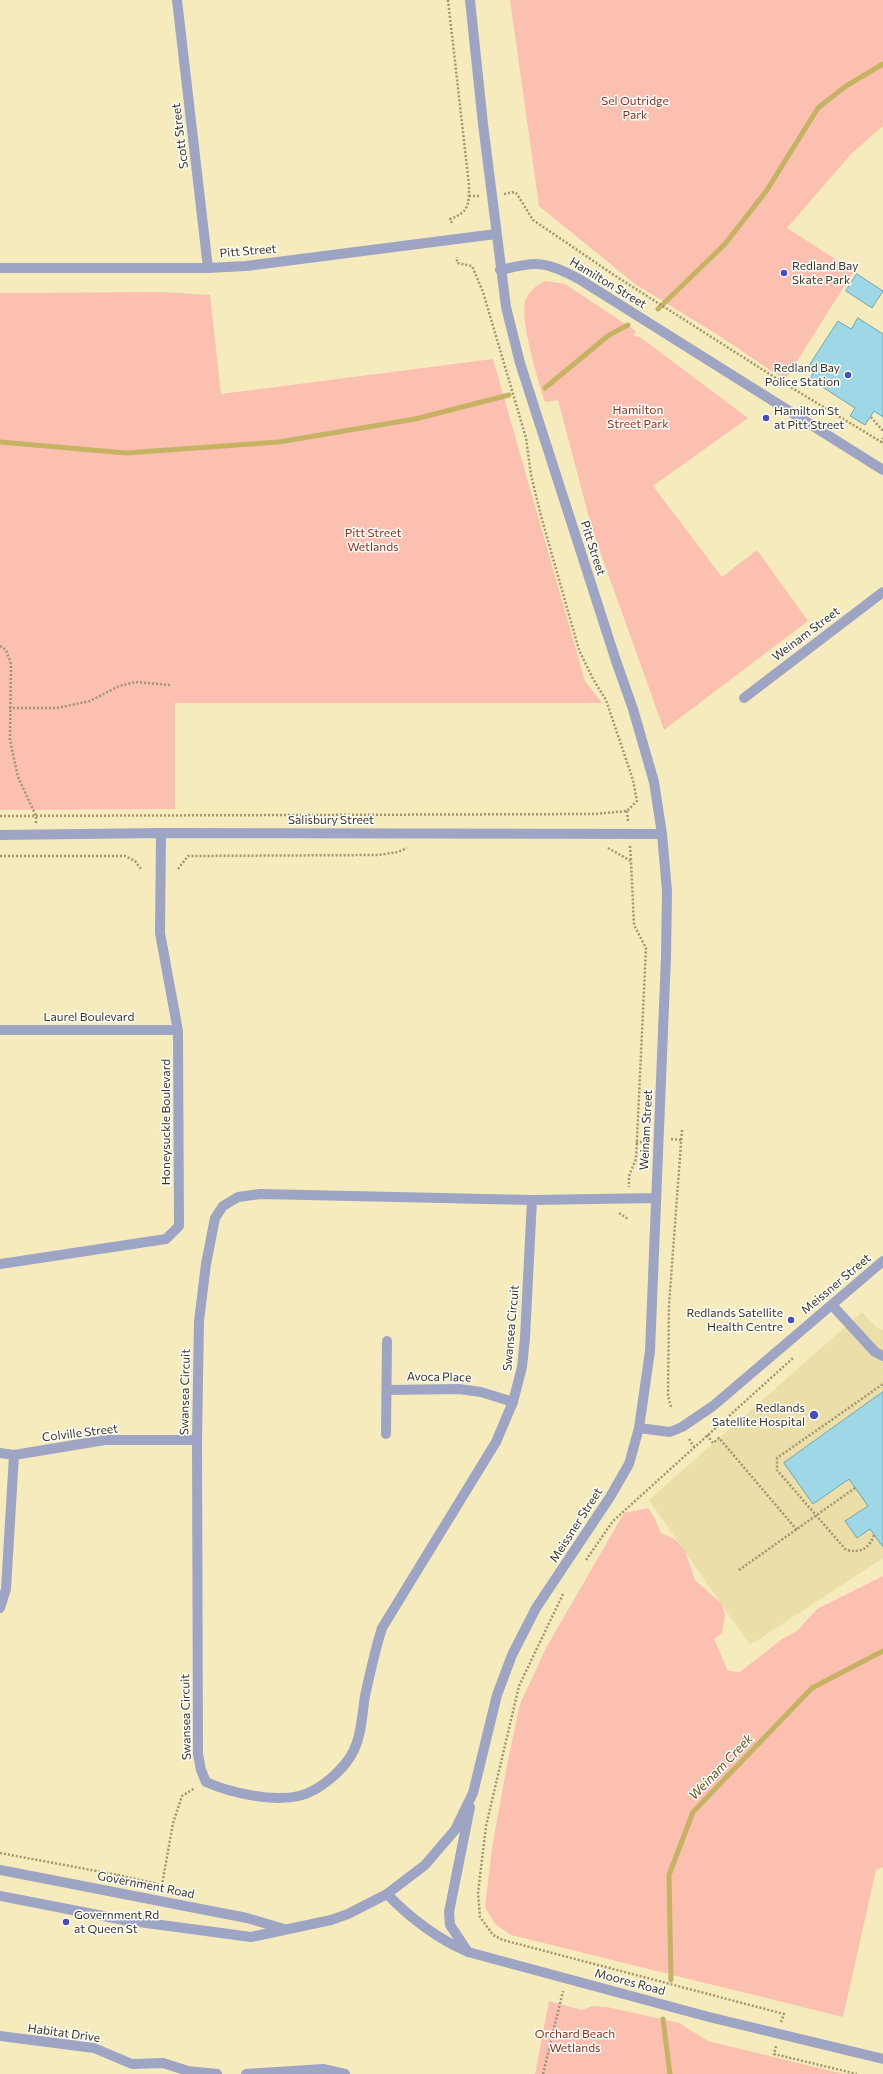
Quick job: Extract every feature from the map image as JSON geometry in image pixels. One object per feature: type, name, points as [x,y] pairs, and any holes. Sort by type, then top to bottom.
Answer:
[{"type":"street","name":"Scott Street","points":[[177,0],[208,268]]},
{"type":"street","points":[[470,0],[500,270]]},
{"type":"street","name":"Pitt Street","points":[[0,268],[208,268],[246,266],[496,234]]},
{"type":"street","name":"Hamilton Street","points":[[500,270],[540,263],[553,266],[579,279],[883,470]]},
{"type":"street","name":"Pitt Street","points":[[500,270],[506,307],[520,363],[614,658],[633,709],[654,782],[662,834]]},
{"type":"street","name":"Weinam Street","points":[[744,698],[883,592]]},
{"type":"street","name":"Salisbury Street","points":[[0,835],[161,833],[662,834]]},
{"type":"street","name":"Honeysuckle Boulevard","points":[[0,1264],[166,1240],[179,1226],[177,1030],[160,934],[161,833]]},
{"type":"street","name":"Weinam Street","points":[[639,1428],[650,1351],[666,957],[667,891],[662,834]]},
{"type":"street","name":"Laurel Boulevard","points":[[0,1030],[177,1030]]},
{"type":"street","name":"Swansea Circuit","points":[[532,1200],[525,1338],[522,1367],[513,1402],[496,1442],[382,1628],[372,1661],[360,1733],[354,1750],[346,1763],[318,1787],[299,1796],[269,1797],[235,1792],[206,1782],[201,1770],[198,1754],[197,1440],[200,1314],[211,1234],[215,1218],[223,1206],[238,1197],[260,1194],[532,1200],[656,1198]]},
{"type":"street","name":"Meissner Street","points":[[387,1894],[426,1864],[439,1851],[455,1830],[473,1794],[497,1695],[512,1655],[536,1608],[610,1498],[629,1464],[639,1428],[670,1432],[682,1427],[713,1406],[883,1261]]},
{"type":"street","points":[[832,1304],[875,1352],[883,1356]]},
{"type":"street","points":[[386,1434],[387,1341]]},
{"type":"street","name":"Avoca Place","points":[[387,1390],[464,1389],[481,1392],[513,1402]]},
{"type":"street","name":"Colville Street","points":[[0,1453],[14,1455],[105,1440],[197,1440]]},
{"type":"street","points":[[0,1608],[6,1589],[14,1455]]},
{"type":"street","points":[[468,1952],[450,1925],[449,1912],[473,1794]]},
{"type":"street","name":"Government Road","points":[[0,1870],[247,1918],[285,1929]]},
{"type":"street","name":"Moores Road","points":[[387,1894],[404,1912],[433,1935],[468,1952],[709,2017],[883,2059]]},
{"type":"street","name":"Government Road","points":[[0,1896],[124,1920],[251,1937],[331,1920],[348,1914],[387,1894]]},
{"type":"street","name":"Habitat Drive","points":[[0,2036],[94,2048],[131,2069],[163,2063],[188,2071],[216,2074]]},
{"type":"street","points":[[246,2074],[323,2069],[345,2074]]},
{"type":"path","points":[[448,0],[469,196],[469,205],[463,213],[450,219],[452,223]]},
{"type":"path","points":[[508,193],[514,192],[517,194],[533,220],[538,224],[562,238],[614,275],[782,382],[882,443],[883,438]]},
{"type":"path","points":[[469,196],[474,197]]},
{"type":"path","points":[[0,816],[595,814],[627,811],[637,801],[633,780],[606,700],[593,679],[580,650],[541,516],[531,475],[526,438],[483,292],[472,266],[457,263],[457,257]]},
{"type":"path","points":[[871,417],[883,431]]},
{"type":"path","points":[[0,646],[6,650],[11,664],[9,708],[10,740],[18,777],[36,816],[38,835]]},
{"type":"path","points":[[9,708],[57,708],[90,701],[119,686],[136,682],[170,685]]},
{"type":"path","points":[[178,869],[188,856],[378,855],[415,848]]},
{"type":"path","points":[[601,848],[608,848],[631,861],[634,925],[646,948],[636,1159],[629,1176]]},
{"type":"path","points":[[0,856],[126,856],[135,860],[140,869]]},
{"type":"path","points":[[671,1407],[668,1396],[669,1305],[682,1130]]},
{"type":"path","points":[[584,1564],[613,1521],[797,1354]]},
{"type":"path","points":[[874,1535],[871,1543],[865,1550],[856,1552],[846,1550],[777,1470],[777,1458],[883,1384]]},
{"type":"path","points":[[707,1436],[713,1443],[719,1438],[797,1530]]},
{"type":"path","points":[[689,1438],[694,1447]]},
{"type":"path","points":[[739,1570],[855,1488]]},
{"type":"path","points":[[567,1589],[519,1686],[486,1826],[478,1893],[480,1917],[493,1935],[503,1940],[784,2014],[774,2054],[857,2074]]},
{"type":"path","points":[[118,1875],[162,1885],[173,1824],[182,1796],[206,1782]]},
{"type":"path","points":[[543,2074],[566,1978]]},
{"type":"shaded area","name":"Redlands Satellite Hospital","points":[[862,1312],[877,1328],[883,1330],[883,1558],[750,1645],[649,1500]]},
{"type":"green space","name":"Sel Outridge Park","points":[[510,0],[883,0],[883,126],[852,153],[787,228],[854,271],[785,380],[718,335],[635,284],[539,206]]},
{"type":"green space","name":"Hamilton Street Park","points":[[546,281],[565,284],[636,331],[634,336],[640,337],[748,418],[653,486],[722,577],[757,550],[808,621],[664,730],[592,529],[558,400],[545,402],[534,366],[525,323],[525,302],[533,289]]},
{"type":"green space","name":"Pitt Street Wetlands","points":[[162,292],[210,295],[221,394],[493,359],[585,681],[602,703],[175,703],[175,809],[0,810],[0,293]]},
{"type":"green space","points":[[648,1508],[661,1533],[676,1540],[685,1551],[695,1580],[722,1604],[725,1615],[722,1633],[714,1639],[728,1671],[740,1672],[782,1639],[797,1631],[817,1609],[883,1576],[883,1867],[876,1870],[843,2017],[511,1935],[495,1924],[485,1907],[492,1848],[520,1704],[546,1648],[624,1513]]},
{"type":"green space","name":"Orchard Beach Wetlands","points":[[549,2001],[582,2010],[592,2006],[607,2007],[679,2023],[708,2041],[844,2074],[535,2074]]},
{"type":"building","points":[[857,274],[883,291],[872,308],[846,291]]},
{"type":"building","name":"Redland Bay Police Station","points":[[858,318],[883,334],[883,417],[874,411],[865,425],[850,416],[855,408],[810,379],[814,371],[808,367],[838,321],[851,329]]},
{"type":"building","points":[[883,1392],[883,1547],[870,1529],[857,1538],[845,1521],[868,1506],[849,1479],[813,1504],[784,1463]]},
{"type":"waterway","points":[[658,309],[725,244],[767,190],[818,108],[846,86],[883,64]]},
{"type":"waterway","points":[[545,388],[609,335],[628,325]]},
{"type":"waterway","points":[[0,442],[126,453],[279,442],[415,419],[509,395]]},
{"type":"waterway","name":"Weinam Creek","points":[[671,1980],[669,1875],[693,1812],[812,1688],[883,1651]]},
{"type":"waterway","name":"Weinam Creek","points":[[663,2019],[670,2074]]},
{"type":"place","name":"Redland Bay Skate Park","points":[[784,273]]},
{"type":"place","name":"Redland Bay Police Station","points":[[848,375]]},
{"type":"place","name":"Hamilton St at Pitt Street","points":[[766,418]]},
{"type":"place","name":"Redlands Satellite Health Centre","points":[[791,1320]]},
{"type":"place","name":"Redlands Satellite Hospital","points":[[814,1415]]},
{"type":"place","name":"Government Rd at Queen St","points":[[66,1922]]}]
